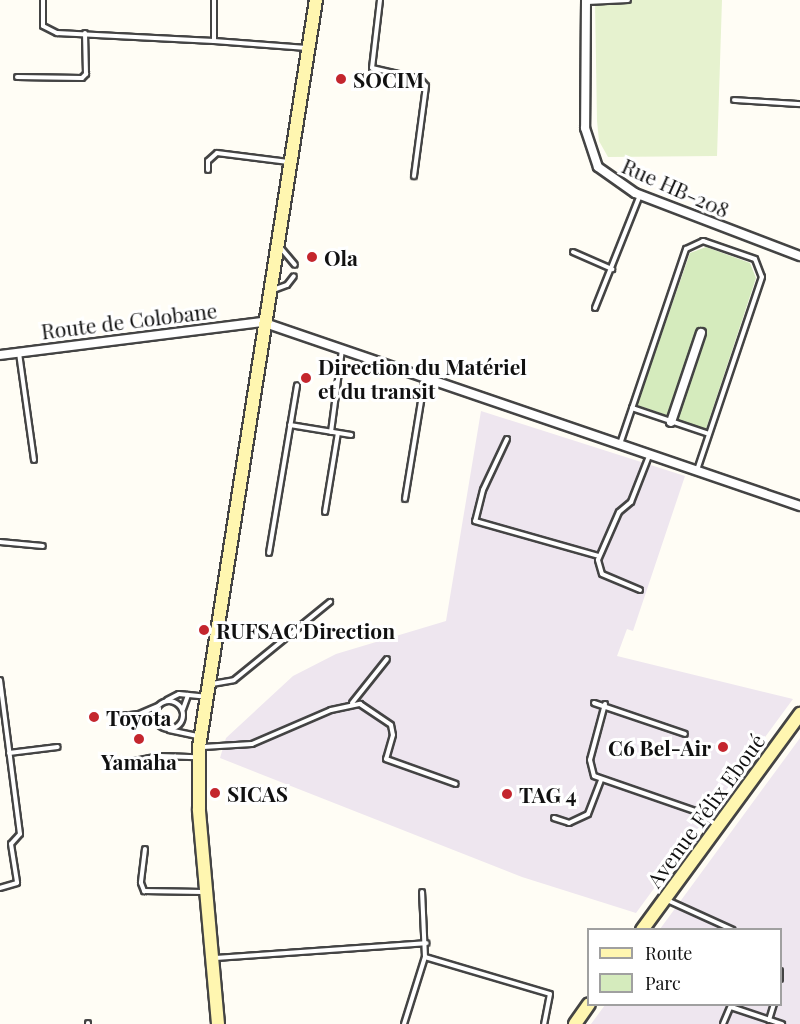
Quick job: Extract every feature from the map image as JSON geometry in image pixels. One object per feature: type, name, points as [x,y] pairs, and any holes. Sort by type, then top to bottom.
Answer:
[{"type":"street","points":[[218,1024],[206,892],[199,747],[262,321],[316,0]]},
{"type":"street","name":"Rue HB-208","points":[[586,1],[588,142],[598,167],[640,195],[800,256]]},
{"type":"street","points":[[262,321],[800,506]]},
{"type":"street","name":"Route de Colobane","points":[[0,355],[262,321]]},
{"type":"street","points":[[671,422],[701,333]]},
{"type":"street","name":"Avenue Félix Eboué","points":[[643,928],[663,898],[800,714]]},
{"type":"street","points":[[575,1024],[588,1006]]},
{"type":"lane","points":[[43,0],[43,26],[48,30],[309,48]]},
{"type":"lane","points":[[214,0],[214,41]]},
{"type":"lane","points":[[380,0],[372,68],[420,80],[426,86],[414,176]]},
{"type":"lane","points":[[586,1],[628,0]]},
{"type":"lane","points":[[17,77],[82,78],[86,74],[85,33]]},
{"type":"lane","points":[[735,100],[800,104]]},
{"type":"lane","points":[[208,170],[208,161],[217,153],[289,162]]},
{"type":"lane","points":[[595,308],[640,195]]},
{"type":"lane","points":[[275,242],[294,265]]},
{"type":"lane","points":[[620,444],[686,249],[703,242],[755,259],[762,277],[697,470]]},
{"type":"lane","points":[[573,252],[612,269]]},
{"type":"lane","points":[[267,292],[287,285],[294,276]]},
{"type":"lane","points":[[331,432],[342,348]]},
{"type":"lane","points":[[19,352],[34,460]]},
{"type":"lane","points":[[405,499],[425,377]]},
{"type":"lane","points":[[269,554],[297,385]]},
{"type":"lane","points":[[632,408],[709,435]]},
{"type":"lane","points":[[290,425],[351,435]]},
{"type":"lane","points":[[325,513],[338,433]]},
{"type":"lane","points":[[507,439],[483,490],[475,521],[599,556]]},
{"type":"lane","points":[[640,590],[602,574],[599,556],[619,512],[632,502],[649,454]]},
{"type":"lane","points":[[0,542],[43,546]]},
{"type":"lane","points":[[118,716],[139,714],[164,702],[234,680],[330,602]]},
{"type":"lane","points":[[115,765],[199,747],[252,744],[351,703],[387,659]]},
{"type":"lane","points":[[0,680],[20,834],[11,844],[17,883],[0,888]]},
{"type":"lane","points":[[166,729],[179,725],[183,713],[183,702],[188,694]]},
{"type":"lane","points":[[164,702],[176,703],[183,713]]},
{"type":"lane","points":[[594,702],[685,734]]},
{"type":"lane","points":[[351,703],[366,707],[391,725],[393,735],[386,759],[456,784]]},
{"type":"lane","points":[[604,704],[590,763],[592,773],[602,780],[698,812],[718,826]]},
{"type":"lane","points":[[157,723],[158,706]]},
{"type":"lane","points":[[139,714],[199,747]]},
{"type":"lane","points":[[9,753],[58,747]]},
{"type":"lane","points":[[554,818],[569,823],[588,814],[602,780]]},
{"type":"lane","points":[[145,849],[141,883],[144,891],[206,892]]},
{"type":"lane","points":[[404,1024],[425,957],[422,892]]},
{"type":"lane","points":[[663,898],[729,928]]},
{"type":"lane","points":[[213,958],[426,943]]},
{"type":"lane","points":[[425,957],[550,994],[544,1024]]},
{"type":"lane","points":[[723,1024],[731,1006],[782,1024]]},
{"type":"lane","points":[[769,1020],[774,1006]]},
{"type":"shaded area","points":[[481,411],[685,476],[633,631],[627,629],[617,656],[793,699],[636,913],[522,877],[220,758],[226,738],[293,676],[336,654],[446,621]]},
{"type":"shaded area","points":[[800,738],[800,1024],[591,1024],[604,1006],[782,1006],[782,928],[661,928]]},
{"type":"green space","points":[[595,0],[722,0],[717,156],[608,157],[599,141],[597,121]]},
{"type":"green space","points":[[706,247],[750,263],[756,278],[706,429],[637,405],[690,253]]},
{"type":"place","name":"SOCIM","points":[[341,79]]},
{"type":"place","name":"Ola","points":[[312,257]]},
{"type":"place","name":"Direction du Matériel et du transit","points":[[306,378]]},
{"type":"place","name":"RUFSAC Direction","points":[[204,630]]},
{"type":"place","name":"Toyota","points":[[94,717]]},
{"type":"place","name":"Yamaha","points":[[139,739]]},
{"type":"place","name":"C6 Bel-Air","points":[[723,747]]},
{"type":"place","name":"SICAS","points":[[215,793]]},
{"type":"place","name":"TAG 4","points":[[507,794]]}]
